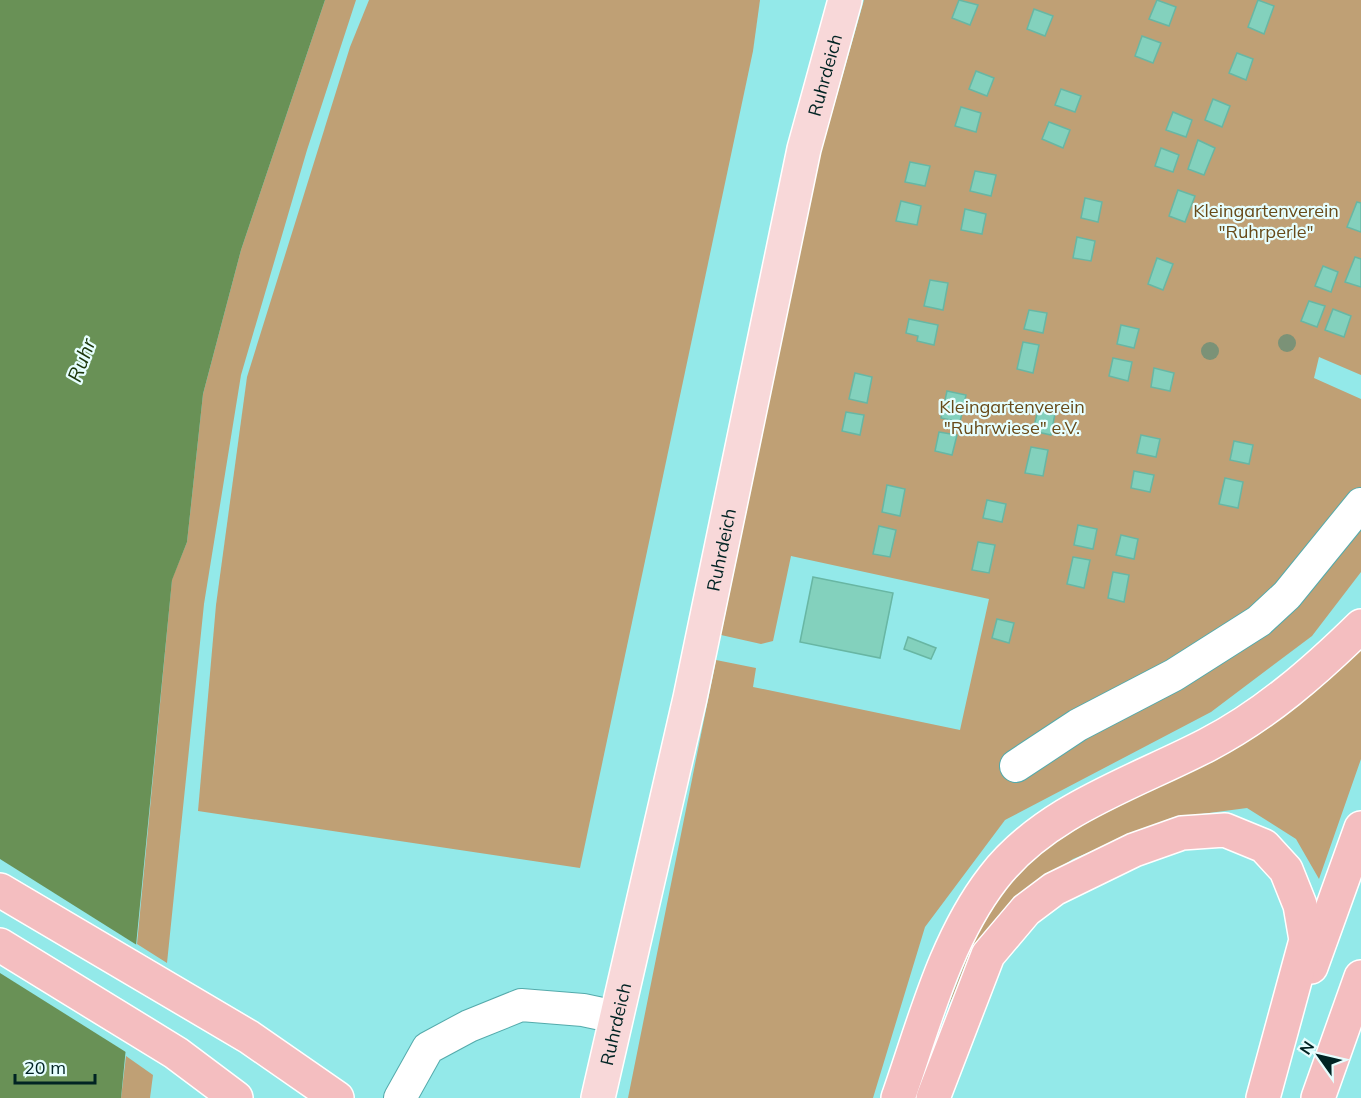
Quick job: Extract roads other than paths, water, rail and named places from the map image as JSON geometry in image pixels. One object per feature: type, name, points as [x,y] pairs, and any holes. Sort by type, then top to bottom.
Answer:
[{"type":"highway","points":[[898,1098],[935,993],[967,916],[994,877],[1037,833],[1090,803],[1209,744],[1272,703],[1323,664],[1361,626]]},
{"type":"highway","points":[[1264,1098],[1361,828]]},
{"type":"highway","points":[[933,1098],[988,955],[1026,910],[1054,889],[1134,850],[1182,833],[1225,830],[1264,846],[1286,870],[1300,905],[1306,940],[1264,1098]]},
{"type":"highway","points":[[0,890],[249,1037],[337,1098]]},
{"type":"highway","points":[[0,945],[167,1047],[236,1098]]},
{"type":"highway","points":[[1318,1098],[1361,977]]},
{"type":"main road","name":"Ruhrdeich","points":[[598,1098],[690,698],[804,149],[845,0]]},
{"type":"lane","points":[[1016,766],[1078,725],[1174,675],[1259,621],[1287,595],[1361,504]]},
{"type":"lane","points":[[400,1098],[428,1048],[469,1026],[521,1005],[583,1010],[616,1017]]},
{"type":"water","name":"Ruhr","points":[[0,0],[325,0],[241,250],[203,394],[187,542],[172,580],[121,1098],[0,1098]]},
{"type":"park label","name":"Kleingartenverein \"Ruhrperle\"","points":[[1266,220]]},
{"type":"park label","name":"Kleingartenverein \"Ruhrwiese\" e.V.","points":[[1012,416]]}]
